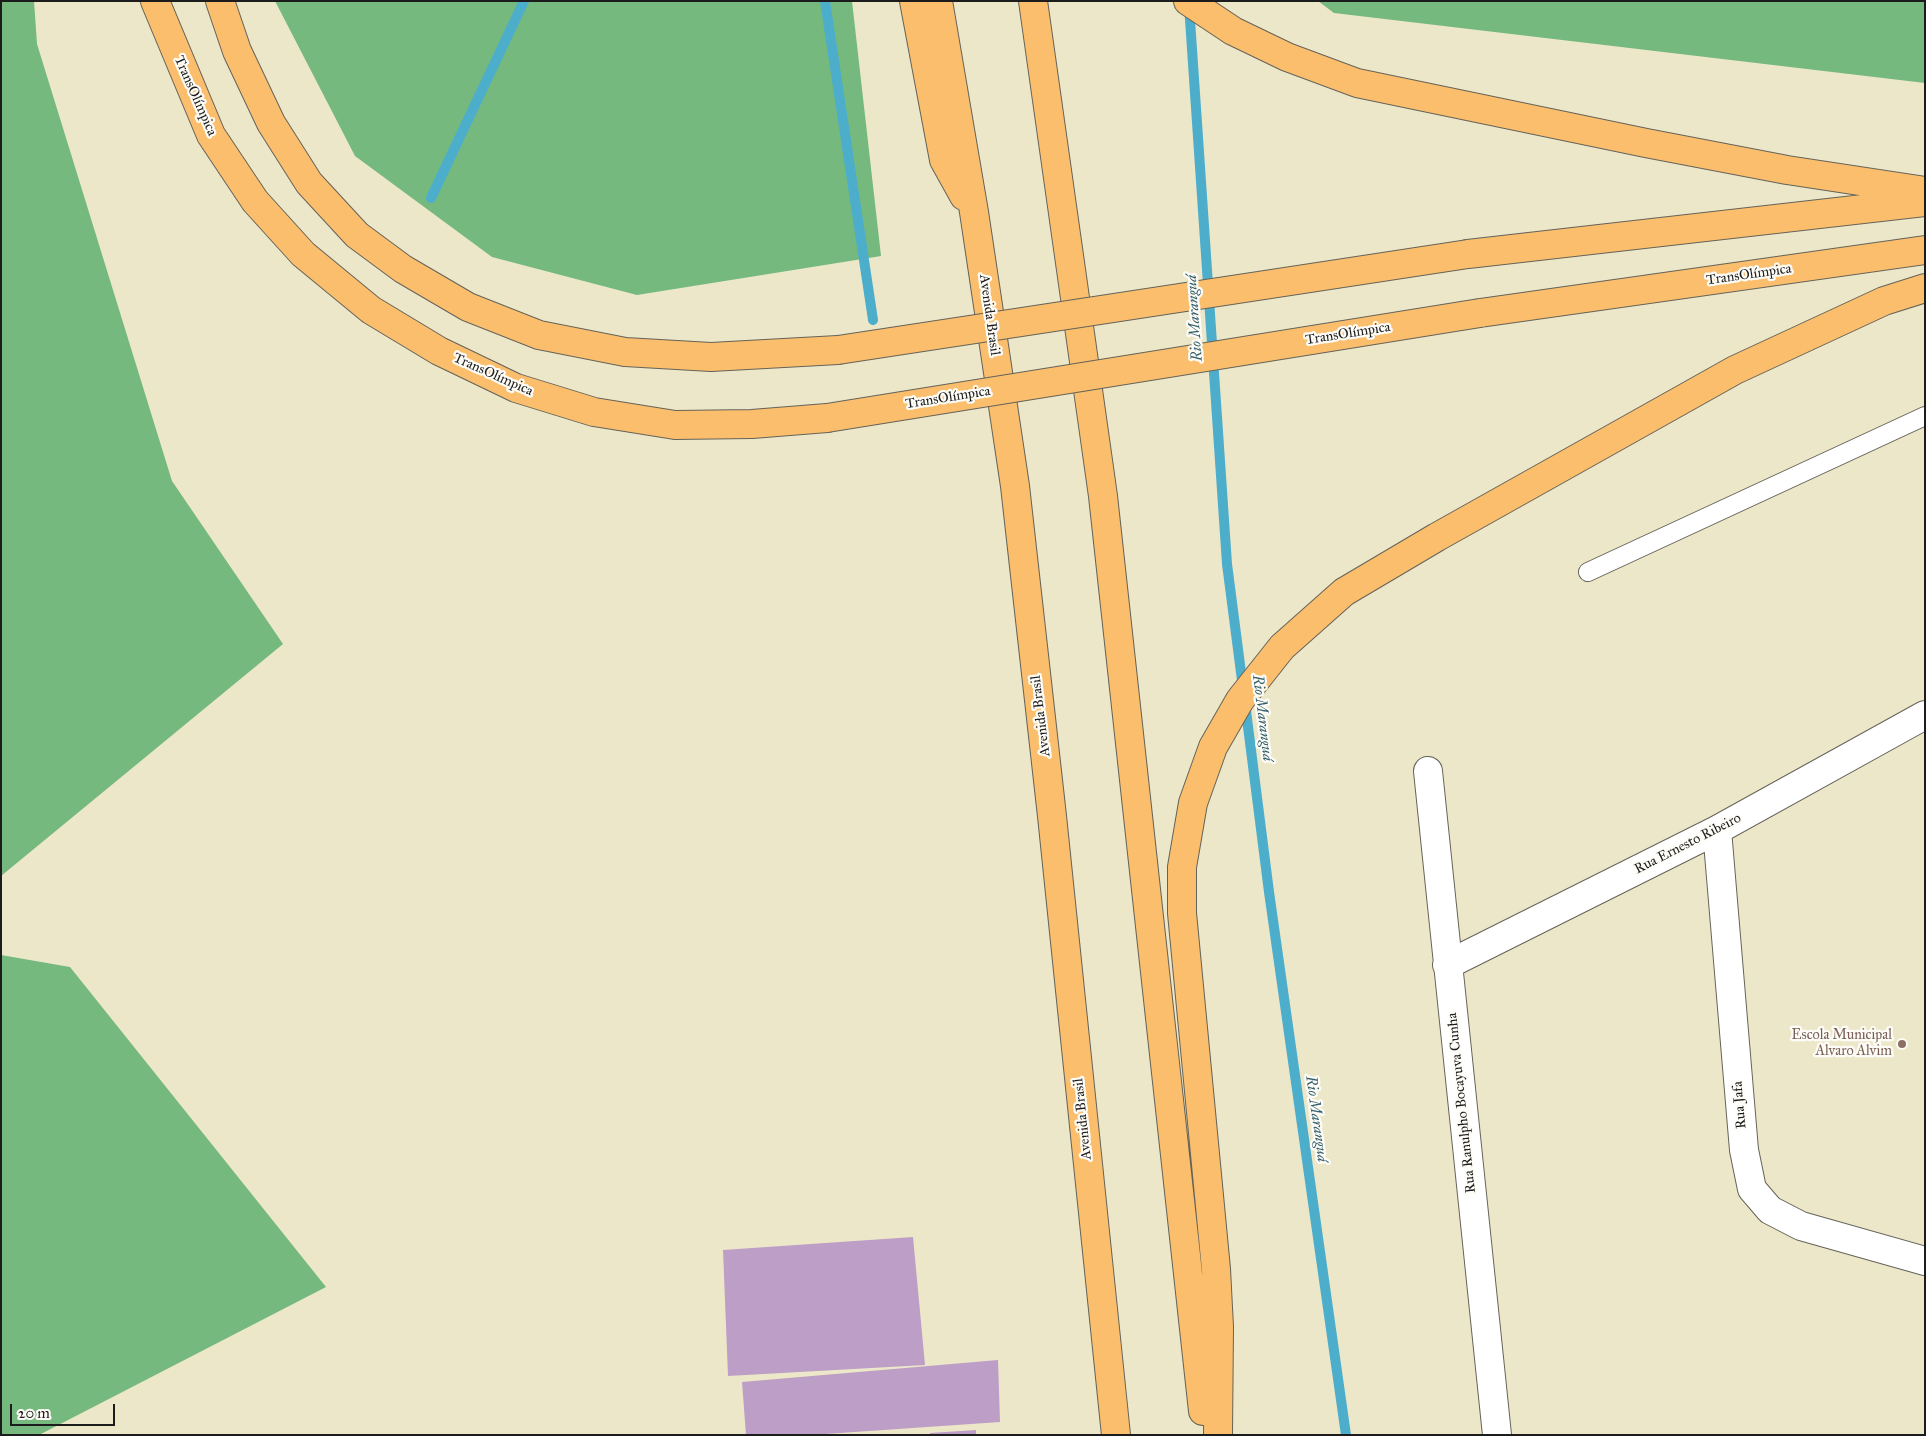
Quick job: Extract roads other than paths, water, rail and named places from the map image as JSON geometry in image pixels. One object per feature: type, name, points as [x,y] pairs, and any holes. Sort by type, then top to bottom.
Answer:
[{"type":"highway","name":"TransOlímpica","points":[[155,1],[211,135],[255,201],[303,254],[371,310],[439,351],[516,388],[594,412],[675,425],[752,424],[827,418],[1480,313],[1925,250]]},
{"type":"highway","points":[[220,1],[237,51],[271,123],[309,183],[357,235],[403,269],[468,307],[539,335],[625,352],[711,357],[838,350],[1468,254],[1925,202]]},
{"type":"highway","points":[[914,1],[944,160],[974,212]]},
{"type":"highway","name":"Avenida Brasil","points":[[938,1],[974,212],[1014,486],[1052,816],[1116,1435]]},
{"type":"highway","points":[[1033,1],[1103,496],[1206,1435]]},
{"type":"highway","points":[[1188,1],[1233,31],[1287,57],[1357,83],[1441,102],[1788,170],[1925,191]]},
{"type":"highway","points":[[1218,1435],[1219,1327],[1216,1269],[1182,912],[1182,866],[1193,803],[1213,747],[1240,700],[1282,647],[1344,592],[1446,532],[1735,370],[1884,302],[1925,288]]},
{"type":"street","name":"Rua Ernesto Ribeiro","points":[[1448,965],[1717,830],[1925,715]]},
{"type":"street","name":"Rua Ranulpho Bocayuva Cunha","points":[[1428,771],[1448,965],[1503,1433]]},
{"type":"street","name":"Rua Jafa","points":[[1717,830],[1744,1150],[1752,1189],[1770,1210],[1801,1226],[1925,1261]]},
{"type":"lane","points":[[1588,572],[1925,416]]},
{"type":"waterway","points":[[431,198],[524,1]]},
{"type":"waterway","points":[[825,1],[873,320]]},
{"type":"waterway","name":"Rio Maranguá","points":[[1189,5],[1227,564],[1243,688]]},
{"type":"waterway","name":"Rio Maranguá","points":[[1245,703],[1269,892],[1346,1435]]},
{"type":"place","name":"Escola Municipal Alvaro Alvim","points":[[1902,1044]]}]
